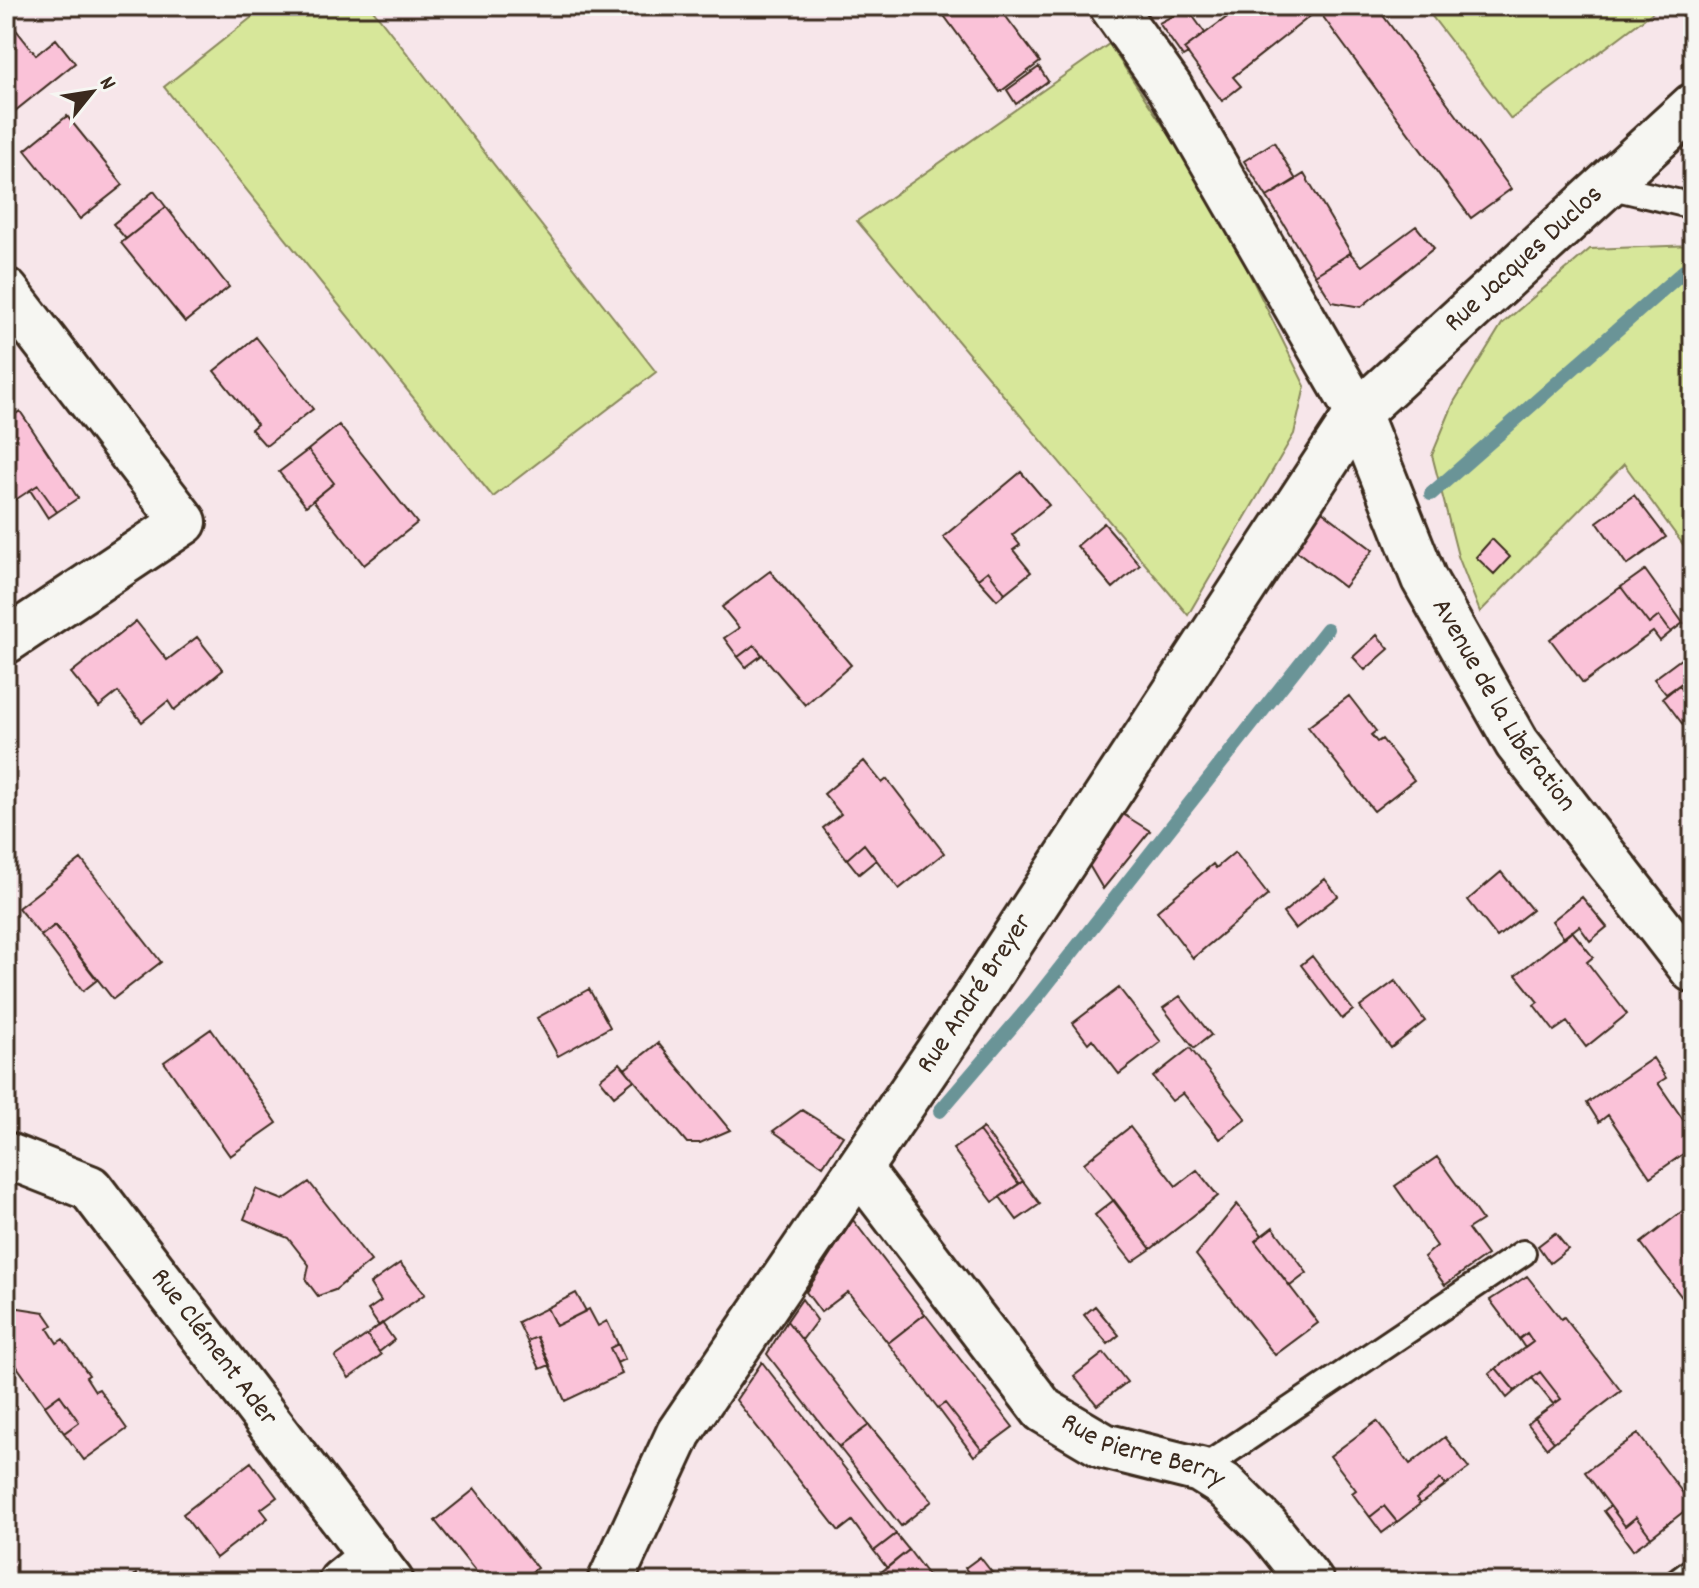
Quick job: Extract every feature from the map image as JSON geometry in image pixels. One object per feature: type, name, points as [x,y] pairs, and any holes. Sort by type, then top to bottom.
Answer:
[{"type":"street","name":"Avenue de la Libération","points":[[1112,6],[1170,88],[1358,413],[1424,579],[1517,743],[1693,970]]},
{"type":"street","name":"Rue Jacques Duclos","points":[[1358,413],[1693,106]]},
{"type":"street","points":[[6,291],[184,522],[6,641]]},
{"type":"street","name":"Rue André Breyer","points":[[610,1582],[679,1433],[859,1169],[1358,413]]},
{"type":"street","name":"Rue Clément Ader","points":[[6,1155],[90,1188],[368,1573]]},
{"type":"street","name":"Rue Pierre Berry","points":[[859,1169],[1043,1410],[1104,1446],[1200,1470],[1224,1485],[1267,1527],[1311,1582]]},
{"type":"lane","points":[[1604,185],[1693,206]]},
{"type":"lane","points":[[1200,1470],[1523,1253]]},
{"type":"lane","points":[[1677,1582],[1693,1570]]},
{"type":"green space","points":[[266,6],[370,6],[656,372],[493,497],[164,87]]},
{"type":"green space","points":[[1424,6],[1661,6],[1511,119]]},
{"type":"green space","points":[[1109,44],[1215,204],[1305,386],[1294,434],[1188,615],[857,221]]},
{"type":"green space","points":[[1693,245],[1693,558],[1624,464],[1480,612],[1458,556],[1432,455],[1454,402],[1502,324],[1590,249]]},
{"type":"building","points":[[937,6],[998,6],[1040,62],[1000,92]]},
{"type":"building","points":[[1242,6],[1323,6],[1233,77],[1241,86],[1222,101],[1184,49]]},
{"type":"building","points":[[1332,6],[1376,6],[1511,189],[1471,218],[1321,14]]},
{"type":"building","points":[[1187,8],[1205,33],[1184,49],[1188,54],[1183,57],[1159,23]]},
{"type":"building","points":[[6,17],[36,55],[56,39],[75,63],[15,111],[6,100]]},
{"type":"building","points":[[1039,67],[1048,81],[1016,104],[1007,90]]},
{"type":"building","points":[[67,116],[123,185],[80,219],[25,150]]},
{"type":"building","points":[[1274,142],[1296,180],[1267,197],[1244,161]]},
{"type":"building","points":[[1304,174],[1351,253],[1315,275],[1267,197]]},
{"type":"building","points":[[154,191],[166,207],[126,239],[113,224]]},
{"type":"building","points":[[166,207],[229,287],[185,322],[121,243]]},
{"type":"building","points":[[1416,226],[1434,248],[1361,307],[1332,302],[1315,275],[1350,253],[1362,266]]},
{"type":"building","points":[[256,337],[313,409],[266,446],[251,429],[257,424],[214,371]]},
{"type":"building","points":[[20,411],[78,498],[57,512],[38,485],[6,506],[6,421]]},
{"type":"building","points":[[339,425],[417,523],[364,565],[313,500],[334,483],[308,450]]},
{"type":"building","points":[[308,450],[334,483],[306,506],[279,472]]},
{"type":"building","points":[[1021,472],[1049,505],[1012,535],[1020,545],[1013,550],[1031,572],[1005,593],[988,571],[978,579],[943,537]]},
{"type":"building","points":[[38,485],[57,512],[48,518],[30,490]]},
{"type":"building","points":[[1634,495],[1666,537],[1627,565],[1597,522]]},
{"type":"building","points":[[1318,508],[1373,550],[1344,587],[1290,546]]},
{"type":"building","points":[[1104,523],[1140,565],[1113,588],[1077,546]]},
{"type":"building","points":[[1492,539],[1510,557],[1494,574],[1476,557]]},
{"type":"building","points":[[1645,570],[1683,623],[1671,632],[1659,616],[1649,624],[1621,587]]},
{"type":"building","points":[[770,571],[851,665],[805,705],[754,645],[738,657],[724,638],[739,628],[722,607]]},
{"type":"building","points":[[988,571],[1005,593],[997,600],[978,579]]},
{"type":"building","points":[[1621,587],[1649,624],[1659,616],[1671,632],[1660,641],[1653,632],[1583,683],[1550,639]]},
{"type":"building","points":[[136,621],[167,660],[197,637],[223,670],[174,710],[168,701],[142,722],[118,692],[99,707],[71,673]]},
{"type":"building","points":[[1377,635],[1389,649],[1365,670],[1353,657]]},
{"type":"building","points":[[754,645],[762,655],[746,667],[738,657]]},
{"type":"building","points":[[1693,650],[1693,675],[1666,694],[1654,679]]},
{"type":"building","points":[[1693,675],[1693,704],[1679,685]]},
{"type":"building","points":[[1679,685],[1693,704],[1693,738],[1663,698]]},
{"type":"building","points":[[1349,696],[1376,731],[1371,735],[1377,742],[1382,739],[1414,780],[1374,811],[1308,727]]},
{"type":"building","points":[[864,761],[882,783],[887,779],[944,853],[899,889],[864,844],[847,859],[823,828],[841,814],[824,794]]},
{"type":"building","points":[[6,797],[15,811],[6,817]]},
{"type":"building","points":[[1118,811],[1150,831],[1103,889],[1086,860]]},
{"type":"building","points":[[864,844],[876,860],[859,874],[847,859]]},
{"type":"building","points":[[1235,852],[1268,895],[1193,958],[1157,911],[1213,864],[1216,868]]},
{"type":"building","points":[[81,859],[161,962],[113,999],[55,925],[41,936],[18,908]]},
{"type":"building","points":[[1501,872],[1532,910],[1497,937],[1468,900]]},
{"type":"building","points":[[1325,879],[1338,896],[1295,929],[1283,913]]},
{"type":"building","points":[[1582,897],[1607,927],[1590,941],[1579,926],[1564,938],[1552,921]]},
{"type":"building","points":[[55,925],[97,980],[83,991],[41,936]]},
{"type":"building","points":[[1572,931],[1593,957],[1587,962],[1627,1014],[1586,1047],[1567,1022],[1554,1031],[1534,1005],[1538,1002],[1516,975]]},
{"type":"building","points":[[1312,956],[1353,1010],[1342,1019],[1301,965]]},
{"type":"building","points":[[1395,981],[1425,1021],[1391,1048],[1360,1007]]},
{"type":"building","points":[[1119,988],[1161,1042],[1119,1074],[1092,1039],[1088,1043],[1073,1023]]},
{"type":"building","points":[[589,989],[610,1027],[558,1056],[537,1018]]},
{"type":"building","points":[[1180,996],[1211,1035],[1194,1048],[1163,1008]]},
{"type":"building","points":[[211,1029],[277,1123],[230,1156],[164,1062]]},
{"type":"building","points":[[658,1043],[730,1130],[700,1143],[687,1143],[634,1080],[625,1069]]},
{"type":"building","points":[[1190,1048],[1246,1119],[1220,1139],[1183,1093],[1172,1101],[1153,1077]]},
{"type":"building","points":[[1653,1058],[1666,1078],[1658,1083],[1693,1134],[1693,1147],[1650,1177],[1608,1115],[1599,1122],[1587,1103]]},
{"type":"building","points":[[620,1063],[634,1080],[614,1096],[600,1079]]},
{"type":"building","points":[[802,1110],[843,1136],[823,1166],[773,1131]]},
{"type":"building","points":[[1130,1127],[1176,1186],[1197,1170],[1218,1196],[1151,1249],[1084,1163]]},
{"type":"building","points":[[983,1128],[1023,1181],[1019,1184],[979,1131]]},
{"type":"building","points":[[979,1131],[1019,1184],[993,1202],[953,1149]]},
{"type":"building","points":[[1437,1157],[1482,1220],[1468,1229],[1487,1255],[1445,1285],[1424,1257],[1437,1246],[1395,1186]]},
{"type":"building","points":[[1023,1181],[1040,1204],[1017,1220],[1000,1197]]},
{"type":"building","points":[[309,1182],[371,1261],[335,1290],[318,1296],[306,1280],[309,1265],[288,1238],[244,1219],[256,1189],[283,1200]]},
{"type":"building","points":[[1114,1200],[1151,1249],[1132,1262],[1095,1215]]},
{"type":"building","points":[[1693,1203],[1693,1312],[1641,1243]]},
{"type":"building","points":[[1237,1204],[1262,1235],[1255,1241],[1318,1323],[1275,1355],[1196,1255]]},
{"type":"building","points":[[853,1220],[925,1314],[888,1343],[848,1292],[821,1312],[806,1292]]},
{"type":"building","points":[[1273,1227],[1307,1273],[1290,1286],[1255,1241]]},
{"type":"building","points":[[1555,1233],[1568,1249],[1550,1263],[1538,1246]]},
{"type":"building","points":[[400,1263],[425,1294],[379,1326],[368,1310],[381,1301],[370,1284]]},
{"type":"building","points":[[1527,1276],[1561,1319],[1564,1317],[1621,1391],[1554,1442],[1535,1418],[1561,1399],[1540,1372],[1515,1391],[1496,1368],[1533,1342],[1527,1333],[1519,1339],[1490,1300]]},
{"type":"building","points":[[576,1293],[586,1311],[556,1326],[547,1308]]},
{"type":"building","points":[[802,1299],[817,1320],[802,1340],[787,1321]]},
{"type":"building","points":[[6,1306],[44,1312],[53,1325],[48,1329],[57,1343],[63,1339],[89,1375],[86,1377],[95,1391],[99,1389],[127,1429],[84,1460],[64,1433],[79,1422],[60,1395],[45,1406],[13,1361],[6,1360]]},
{"type":"building","points":[[1095,1306],[1119,1335],[1108,1344],[1084,1315]]},
{"type":"building","points":[[547,1308],[556,1326],[589,1309],[598,1326],[607,1321],[618,1344],[610,1348],[622,1374],[565,1401],[537,1337],[527,1341],[518,1322]]},
{"type":"building","points":[[925,1314],[1013,1427],[982,1450],[945,1403],[938,1408],[888,1343]]},
{"type":"building","points":[[787,1321],[869,1425],[839,1447],[767,1354]]},
{"type":"building","points":[[382,1323],[394,1340],[379,1352],[367,1335]]},
{"type":"building","points":[[1527,1333],[1533,1342],[1525,1348],[1519,1339]]},
{"type":"building","points":[[367,1335],[381,1355],[349,1378],[335,1357]]},
{"type":"building","points":[[537,1337],[550,1365],[540,1369],[527,1341]]},
{"type":"building","points":[[618,1344],[625,1359],[617,1363],[610,1348]]},
{"type":"building","points":[[1104,1353],[1127,1382],[1097,1405],[1074,1376]]},
{"type":"building","points":[[762,1362],[896,1534],[874,1551],[852,1521],[839,1531],[736,1400]]},
{"type":"building","points":[[1496,1368],[1515,1391],[1507,1398],[1489,1374]]},
{"type":"building","points":[[1540,1372],[1561,1399],[1553,1404],[1532,1378]]},
{"type":"building","points":[[60,1395],[79,1422],[64,1433],[45,1406]]},
{"type":"building","points":[[945,1403],[982,1450],[974,1456],[938,1408]]},
{"type":"building","points":[[1535,1418],[1554,1442],[1547,1448],[1528,1424]]},
{"type":"building","points":[[1377,1421],[1410,1464],[1445,1437],[1469,1468],[1446,1485],[1440,1479],[1416,1499],[1420,1504],[1397,1522],[1384,1506],[1370,1517],[1352,1493],[1356,1490],[1330,1456]]},
{"type":"building","points":[[869,1425],[932,1501],[901,1526],[839,1447]]},
{"type":"building","points":[[1638,1434],[1692,1505],[1651,1537],[1636,1517],[1625,1526],[1585,1472]]},
{"type":"building","points":[[251,1462],[277,1497],[261,1509],[268,1518],[216,1558],[183,1514]]},
{"type":"building","points":[[1440,1479],[1446,1485],[1420,1504],[1416,1499]]},
{"type":"building","points":[[475,1489],[537,1568],[526,1576],[531,1582],[484,1582],[435,1521]]},
{"type":"building","points":[[1384,1506],[1397,1522],[1382,1533],[1370,1517]]},
{"type":"building","points":[[1610,1506],[1625,1526],[1636,1517],[1651,1537],[1633,1550],[1604,1511]]},
{"type":"building","points":[[896,1534],[909,1550],[887,1568],[874,1551]]},
{"type":"building","points":[[909,1550],[933,1582],[886,1582],[880,1573]]},
{"type":"building","points":[[980,1557],[997,1579],[993,1582],[975,1582],[965,1568]]},
{"type":"building","points":[[136,1574],[143,1582],[127,1582]]},
{"type":"waterway","points":[[1431,494],[1693,263]]},
{"type":"waterway","points":[[940,1111],[1034,1001],[1327,629]]}]
